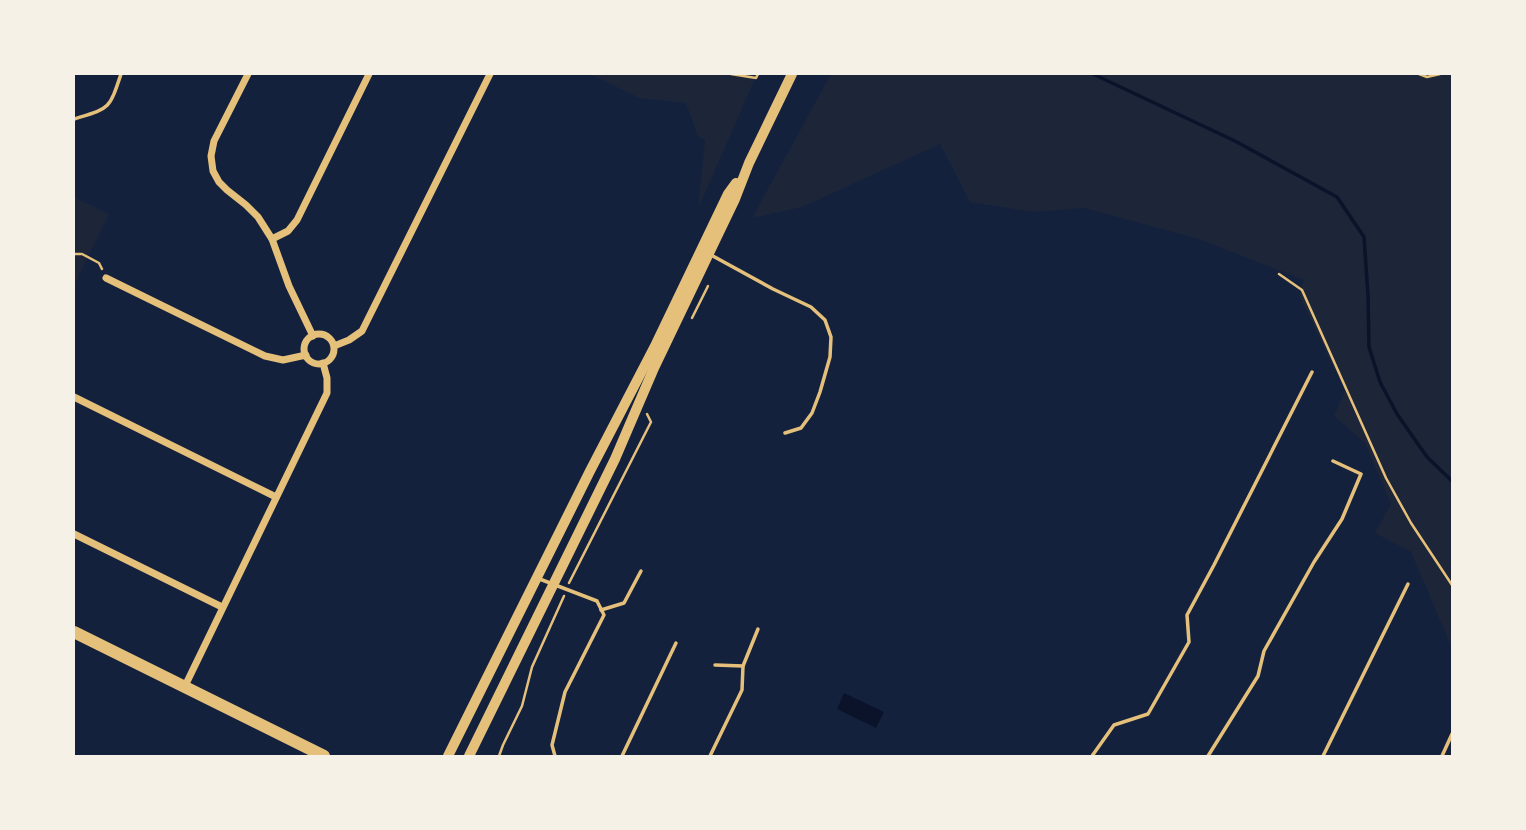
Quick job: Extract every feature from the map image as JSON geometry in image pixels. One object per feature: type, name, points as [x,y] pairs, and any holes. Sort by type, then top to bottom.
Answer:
[{"type":"main road","points":[[469,757],[615,459],[654,368],[792,74]]},
{"type":"main road","points":[[448,757],[656,344],[728,194],[749,163]]},
{"type":"main road","points":[[74,632],[324,757]]},
{"type":"street","points":[[248,74],[214,142],[211,156],[213,171],[219,182],[258,217],[272,239],[289,286],[313,336]]},
{"type":"street","points":[[272,239],[288,230],[297,220],[369,74]]},
{"type":"street","points":[[334,346],[362,331],[490,74]]},
{"type":"street","points":[[106,278],[265,356],[282,360],[306,355]]},
{"type":"street","points":[[313,336],[326,336],[334,346],[333,355],[323,363],[311,361],[306,355],[305,346],[313,336]]},
{"type":"street","points":[[185,687],[327,393],[327,377],[323,363]]},
{"type":"street","points":[[74,397],[276,498]]},
{"type":"street","points":[[74,534],[222,607]]},
{"type":"lane","points":[[74,118],[106,107],[113,100],[121,74]]},
{"type":"lane","points":[[709,254],[811,307],[825,320],[831,337],[830,356],[820,392],[812,413],[801,428],[785,433]]},
{"type":"lane","points":[[1092,757],[1114,725],[1148,714],[1189,642],[1187,615],[1312,372]]},
{"type":"lane","points":[[1208,757],[1258,676],[1264,651],[1314,562],[1342,519],[1362,474],[1333,461]]},
{"type":"lane","points":[[601,610],[624,603],[641,571]]},
{"type":"lane","points":[[537,578],[597,601],[604,615],[565,692],[552,745],[555,757]]},
{"type":"lane","points":[[1323,757],[1408,584]]},
{"type":"lane","points":[[709,757],[742,690],[743,666],[758,629]]},
{"type":"lane","points":[[622,757],[677,643]]},
{"type":"lane","points":[[715,665],[743,666]]},
{"type":"lane","points":[[1441,757],[1452,734]]},
{"type":"path","points":[[731,74],[756,78],[758,74]]},
{"type":"path","points":[[1419,74],[1426,77],[1440,74]]},
{"type":"path","points":[[74,254],[82,254],[99,263],[106,278]]},
{"type":"path","points":[[1279,274],[1302,290],[1386,478],[1411,523],[1452,585]]},
{"type":"path","points":[[692,319],[709,283]]},
{"type":"path","points":[[499,757],[522,706],[532,667],[567,589],[651,422],[645,411]]},
{"type":"shaded area","points":[[590,74],[757,74],[698,209],[705,140],[698,136],[686,103],[639,98]]},
{"type":"shaded area","points":[[831,74],[1452,74],[1452,648],[1411,552],[1375,533],[1391,504],[1365,443],[1334,416],[1345,391],[1299,295],[1304,280],[1199,239],[1084,208],[1034,212],[970,202],[940,144],[802,207],[752,218]]},
{"type":"shaded area","points":[[74,197],[109,214],[74,285]]},
{"type":"shaded area","points":[[844,693],[884,712],[876,728],[837,709]]},
{"type":"waterway","points":[[1093,74],[1235,141],[1337,197],[1364,237],[1369,347],[1380,382],[1397,414],[1427,457],[1452,481]]}]
